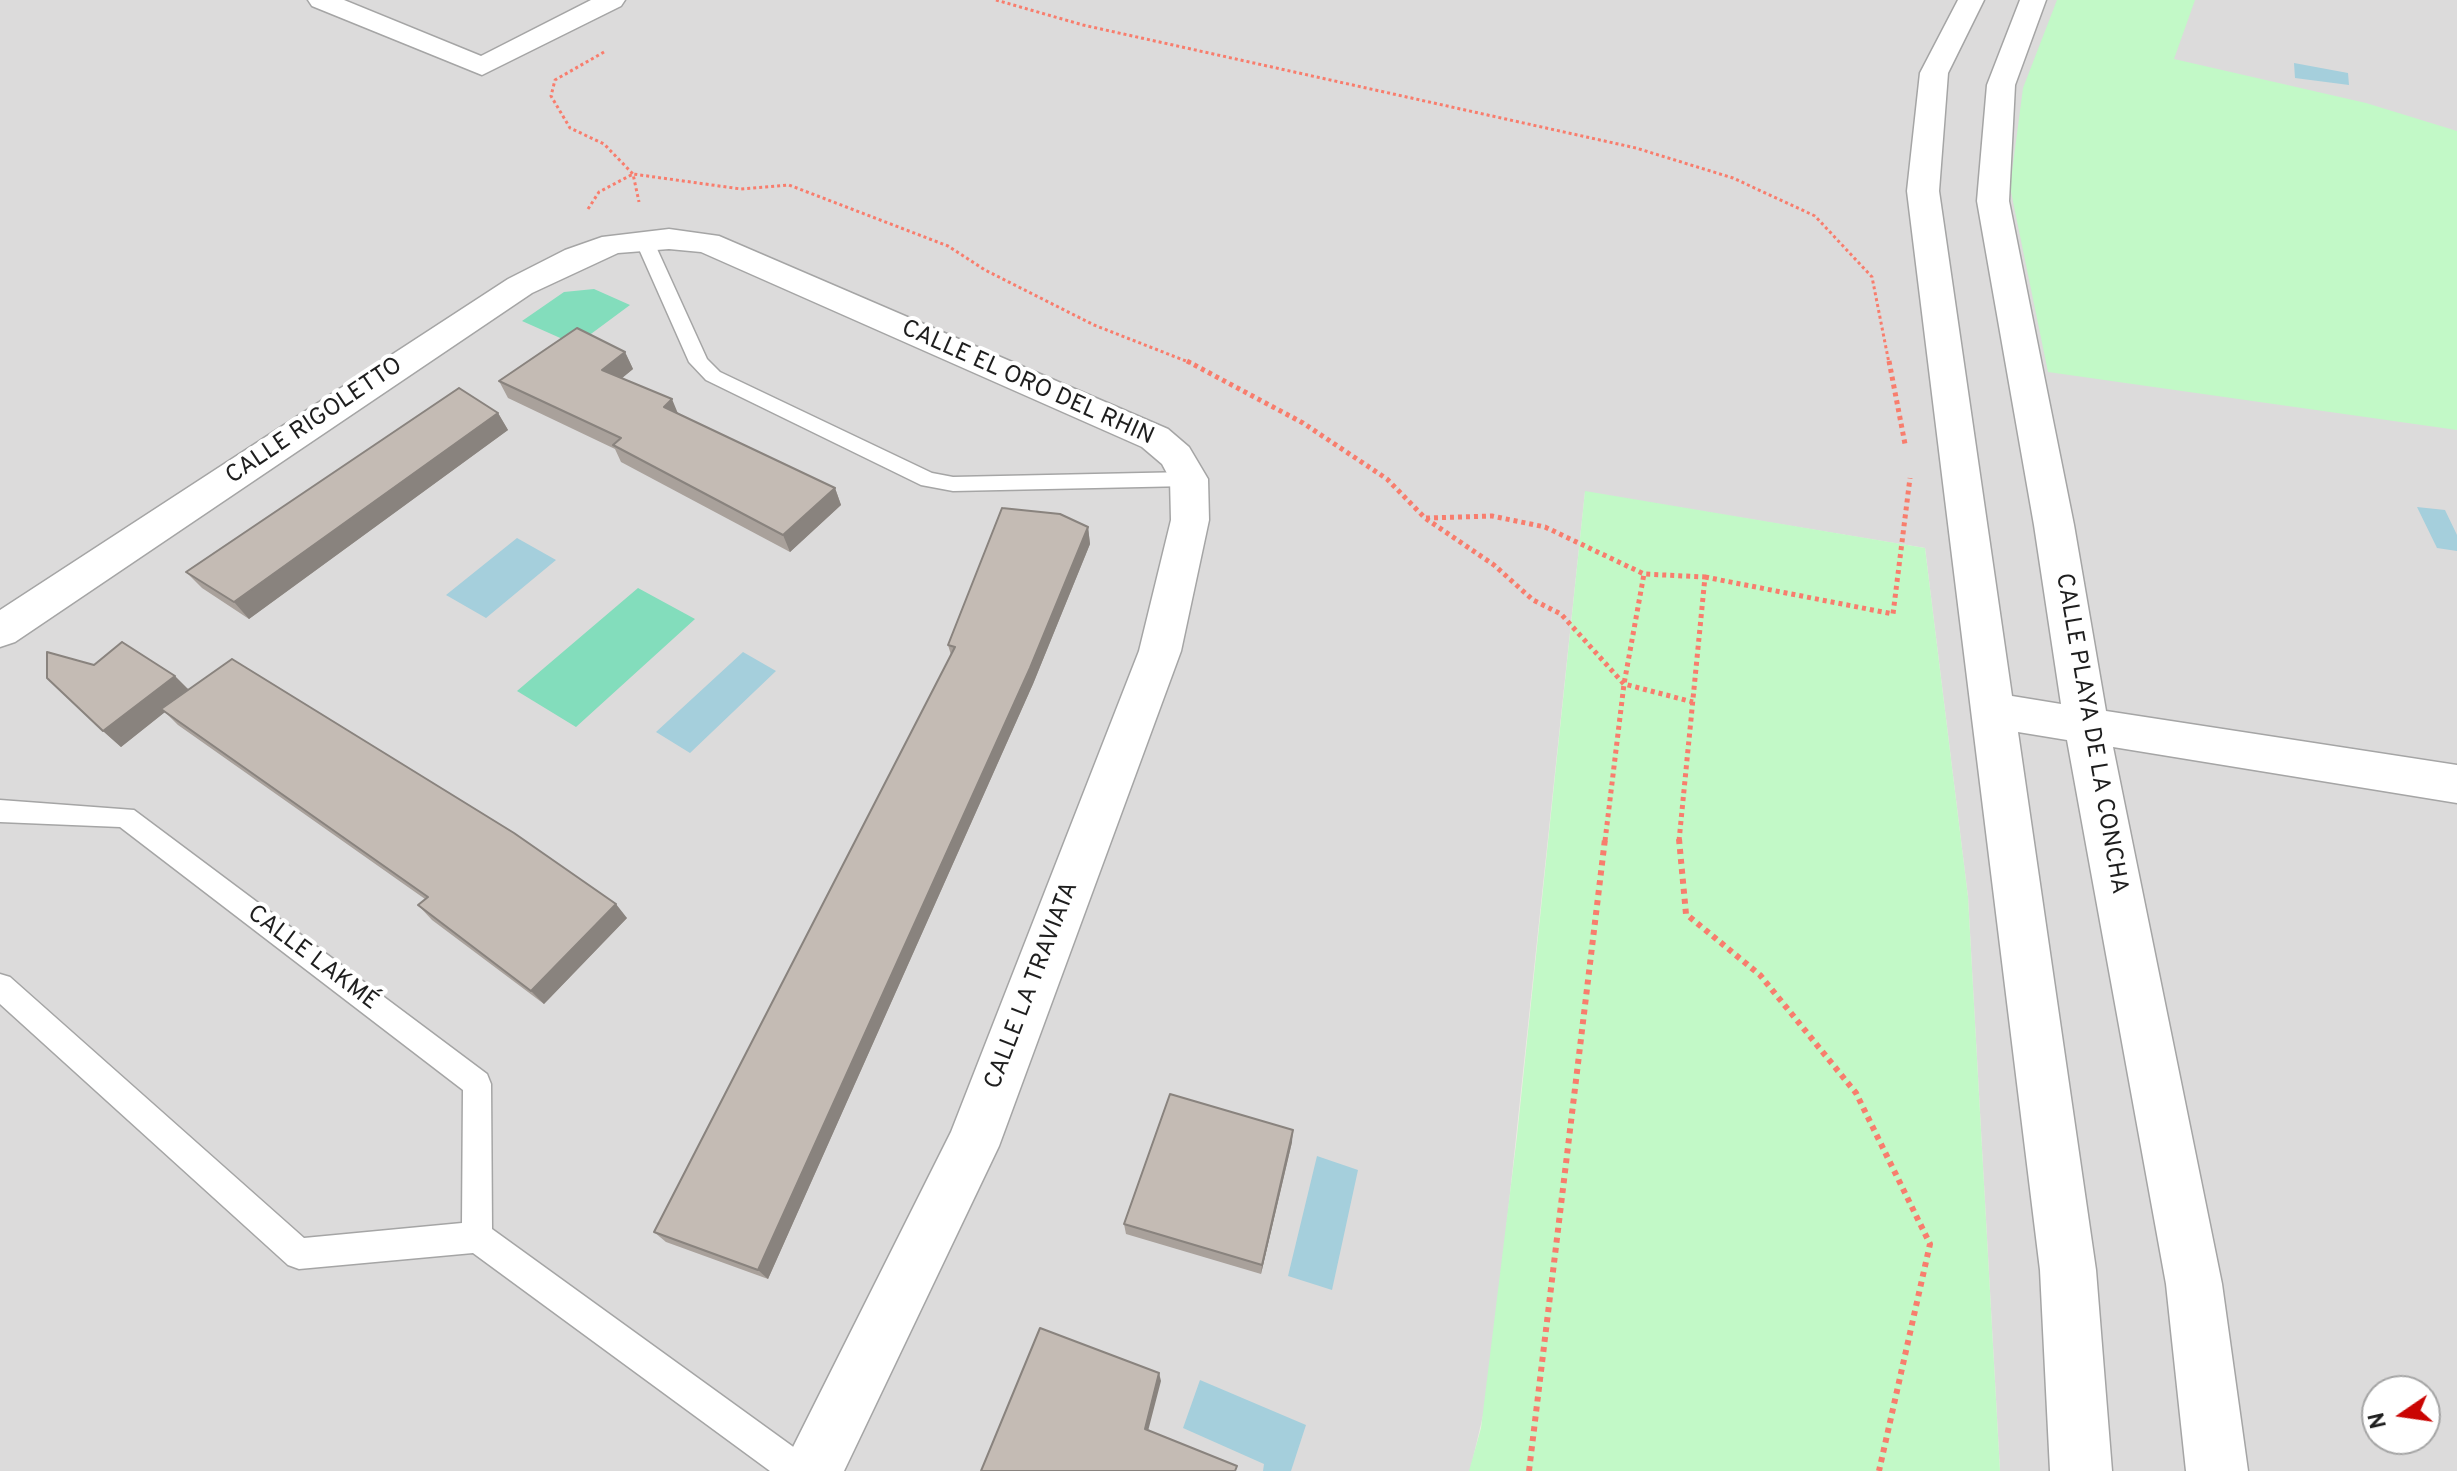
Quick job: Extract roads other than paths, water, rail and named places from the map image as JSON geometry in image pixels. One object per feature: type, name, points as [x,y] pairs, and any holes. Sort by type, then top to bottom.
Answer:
[{"type":"street","points":[[321,0],[482,67],[612,0]]},
{"type":"street","points":[[1971,0],[1934,73],[1923,191],[1990,710],[2068,1270],[2081,1471]]},
{"type":"street","name":"CALLE PLAYA DE LA CONCHA","points":[[2033,0],[2001,85],[1993,201],[2054,525],[2086,723],[2194,1284],[2217,1471]]},
{"type":"street","name":"CALLE EL ORO DEL RHIN","points":[[644,240],[708,243],[1155,438],[1176,456],[1189,479]]},
{"type":"street","name":"CALLE RIGOLETTO","points":[[0,631],[520,286],[577,257],[613,244],[644,240]]},
{"type":"street","name":"CALLE LA TRAVIATA","points":[[812,1471],[972,1146],[1160,651],[1190,520],[1189,479]]},
{"type":"street","points":[[1990,710],[2457,784]]},
{"type":"lane","name":"CALLE EL ORO DEL RHIN","points":[[644,240],[699,362],[713,376],[928,480],[953,484],[1189,479]]},
{"type":"lane","name":"CALLE LAKMÉ","points":[[0,811],[125,817],[477,1084],[477,1237]]},
{"type":"lane","points":[[0,986],[299,1254],[477,1237],[798,1471]]},
{"type":"water","points":[[2294,63],[2348,73],[2349,85],[2295,78]]},
{"type":"water","points":[[2417,507],[2445,510],[2457,535],[2457,551],[2437,548]]},
{"type":"water","points":[[517,538],[556,560],[486,618],[446,595]]},
{"type":"water","points":[[743,652],[776,671],[690,753],[656,732]]},
{"type":"water","points":[[1317,1156],[1358,1170],[1332,1290],[1288,1276]]},
{"type":"water","points":[[1200,1380],[1306,1425],[1291,1471],[1263,1471],[1264,1464],[1183,1428]]}]
